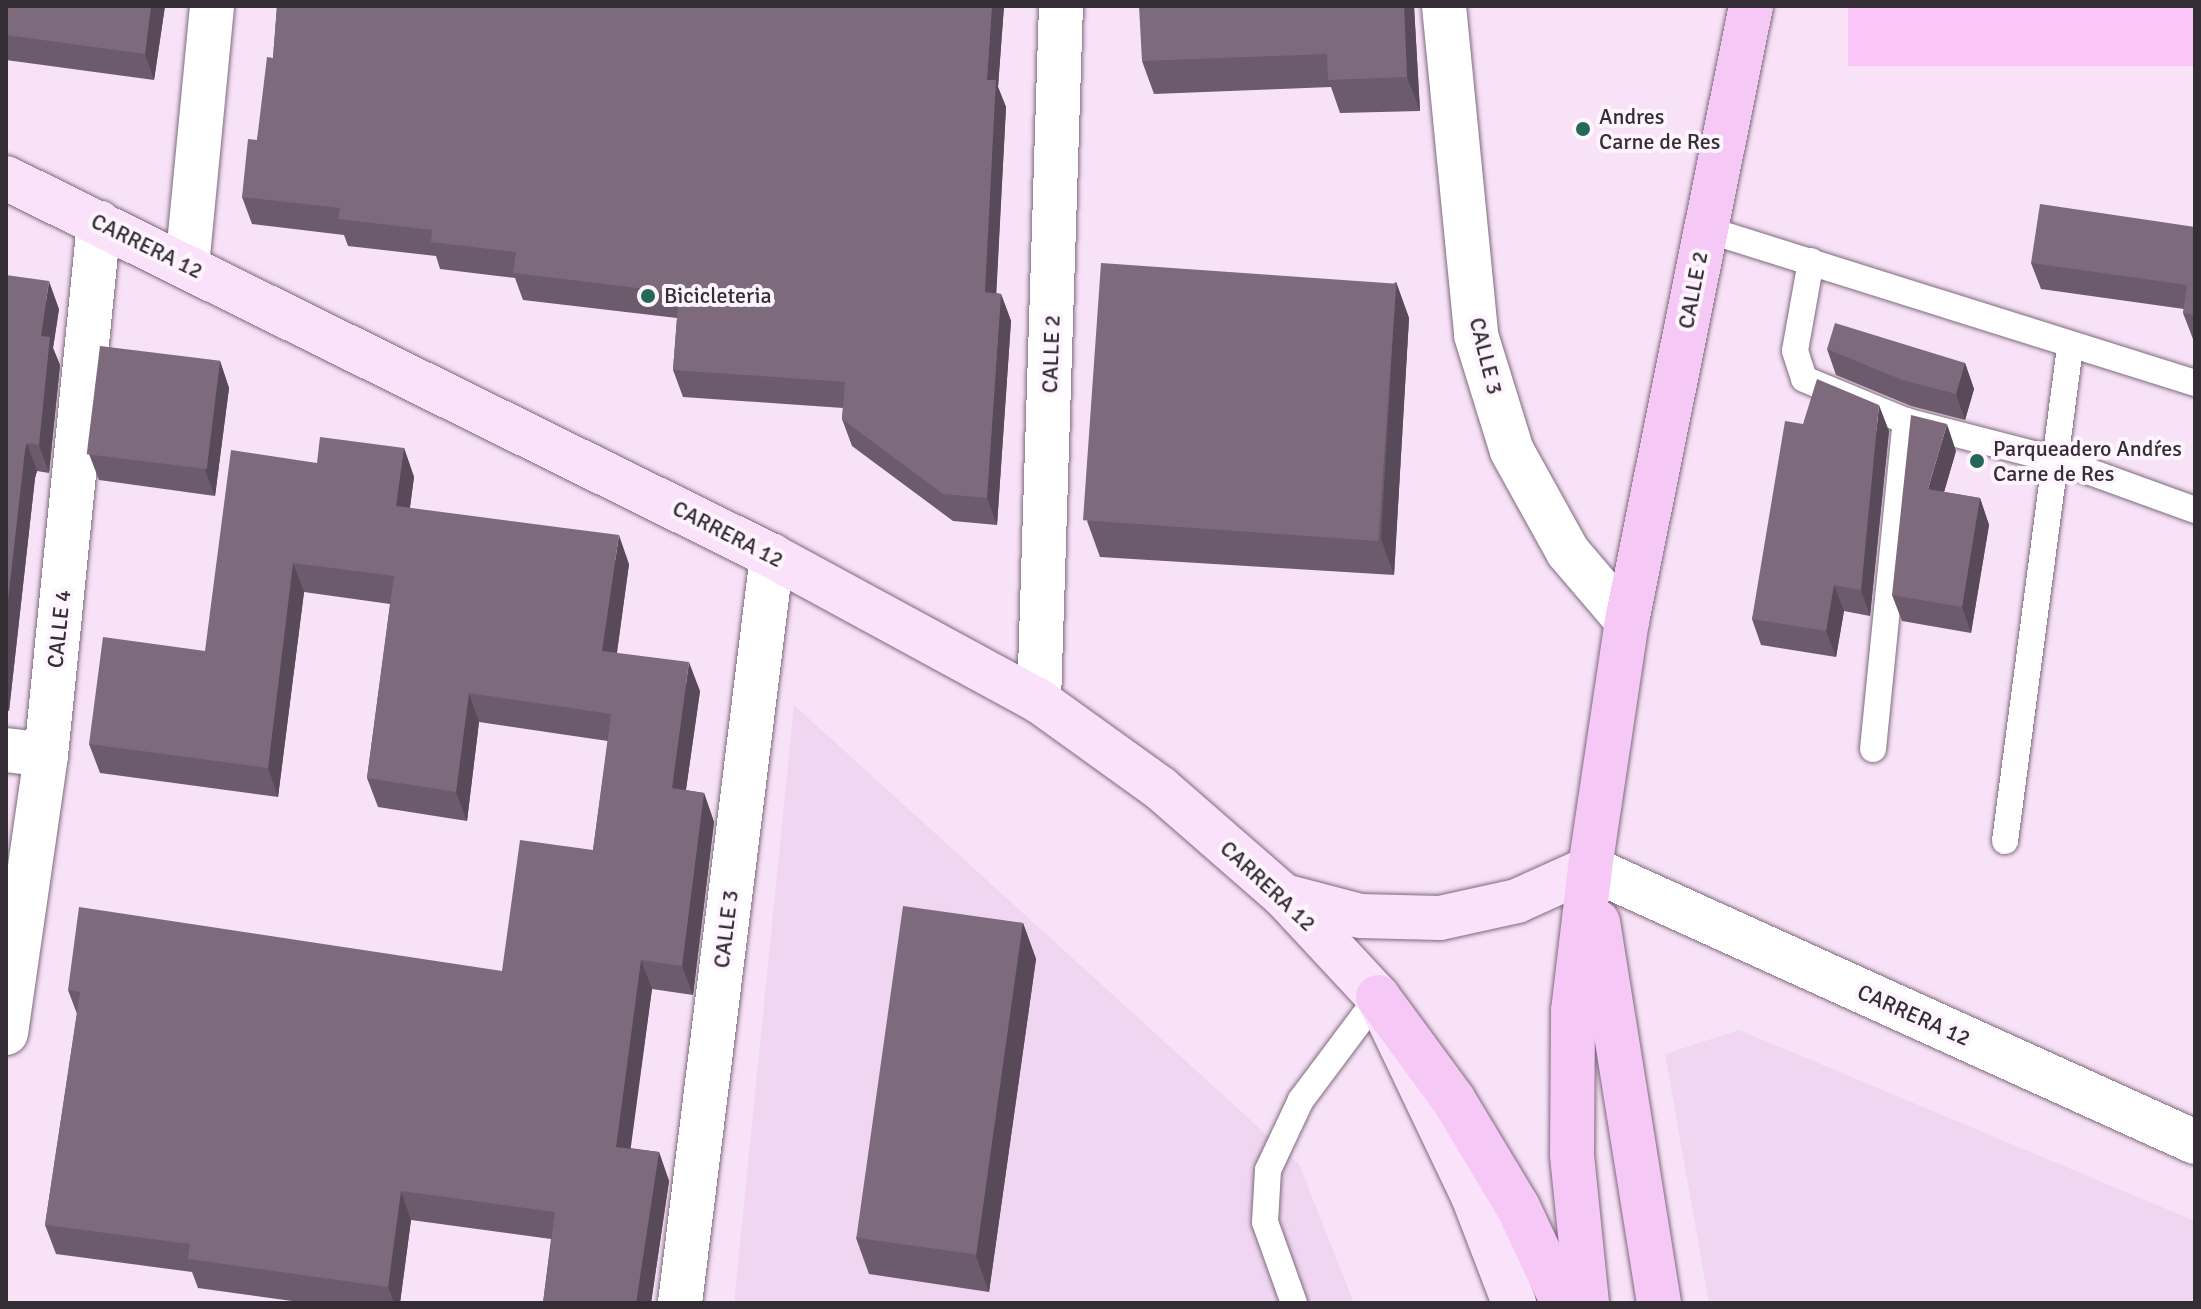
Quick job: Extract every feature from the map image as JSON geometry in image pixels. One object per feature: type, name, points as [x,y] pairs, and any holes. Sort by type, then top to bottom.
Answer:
[{"type":"main road","name":"CALLE 2","points":[[1587,1303],[1572,1141],[1573,1011],[1590,868],[1627,621],[1751,6]]},
{"type":"main road","name":"CARRERA 12","points":[[6,178],[772,556],[1039,701],[1160,788],[1284,896],[1378,997],[1473,1196],[1514,1303]]},
{"type":"main road","points":[[1284,896],[1360,916],[1440,918],[1517,901],[1590,868],[1659,1303]]},
{"type":"main road","points":[[1378,997],[1453,1099],[1518,1207],[1563,1303]]},
{"type":"street","points":[[187,266],[212,6]]},
{"type":"street","name":"CALLE 2","points":[[1039,701],[1061,6]]},
{"type":"street","name":"CALLE 3","points":[[1444,6],[1476,335],[1512,451],[1568,552],[1627,621]]},
{"type":"street","name":"CALLE 4","points":[[6,1033],[26,752],[99,223]]},
{"type":"street","name":"CALLE 3","points":[[680,1303],[772,556]]},
{"type":"street","name":"CARRERA 12","points":[[1590,868],[2195,1142]]},
{"type":"lane","points":[[1705,229],[1811,261],[2070,348],[2195,383]]},
{"type":"lane","points":[[1811,261],[1795,351],[1804,379],[1906,421],[2057,460],[2195,510]]},
{"type":"lane","points":[[2005,841],[2070,348]]},
{"type":"lane","points":[[1873,749],[1906,421]]},
{"type":"lane","points":[[1294,1303],[1265,1222],[1268,1170],[1301,1100],[1378,997]]},
{"type":"shaded area","points":[[1848,6],[2195,6],[2195,66],[1848,66]]},
{"type":"shaded area","points":[[794,705],[1299,1164],[1354,1303],[734,1303]]},
{"type":"shaded area","points":[[1739,1030],[2195,1221],[2195,1303],[1709,1303],[1665,1054]]},
{"type":"building","points":[[6,6],[151,6],[145,54],[6,35]]},
{"type":"building","points":[[277,6],[992,6],[987,80],[996,80],[985,292],[1001,294],[987,498],[943,494],[842,419],[845,382],[673,370],[679,293],[513,273],[516,252],[431,242],[432,230],[338,219],[340,208],[242,197],[248,139],[257,140],[267,57],[273,58]]},
{"type":"building","points":[[1139,6],[1404,6],[1407,77],[1328,80],[1327,54],[1142,61]]},
{"type":"building","points":[[2040,204],[2195,227],[2195,315],[2183,313],[2187,285],[2031,263]]},
{"type":"building","points":[[1101,263],[1396,284],[1378,541],[1083,520]]},
{"type":"building","points":[[6,275],[49,281],[41,336],[50,337],[39,445],[27,443],[25,450],[6,617]]},
{"type":"building","points":[[1835,323],[1965,363],[1956,394],[1902,380],[1827,349]]},
{"type":"building","points":[[100,346],[220,361],[207,469],[87,454]]},
{"type":"building","points":[[1817,379],[1879,405],[1861,590],[1834,585],[1826,631],[1752,619],[1785,421],[1803,424]]},
{"type":"building","points":[[1911,415],[1947,424],[1928,489],[1980,498],[1962,607],[1892,595]]},
{"type":"building","points":[[320,437],[404,448],[396,506],[619,535],[602,651],[689,662],[672,788],[704,793],[682,966],[641,960],[616,1147],[659,1152],[636,1303],[543,1303],[555,1212],[401,1191],[388,1287],[188,1259],[190,1244],[45,1225],[80,992],[68,990],[79,907],[502,971],[520,840],[593,850],[611,714],[469,693],[456,792],[367,778],[394,576],[293,563],[268,768],[89,744],[103,637],[205,651],[231,450],[317,463]]},
{"type":"building","points":[[903,906],[1023,923],[976,1255],[856,1238]]},
{"type":"place","name":"Andres Carne de Res","points":[[1583,129]]},
{"type":"place","name":"Bicicleteria","points":[[648,296]]},
{"type":"place","name":"Parqueadero Andŕes Carne de Res","points":[[1977,461]]}]
